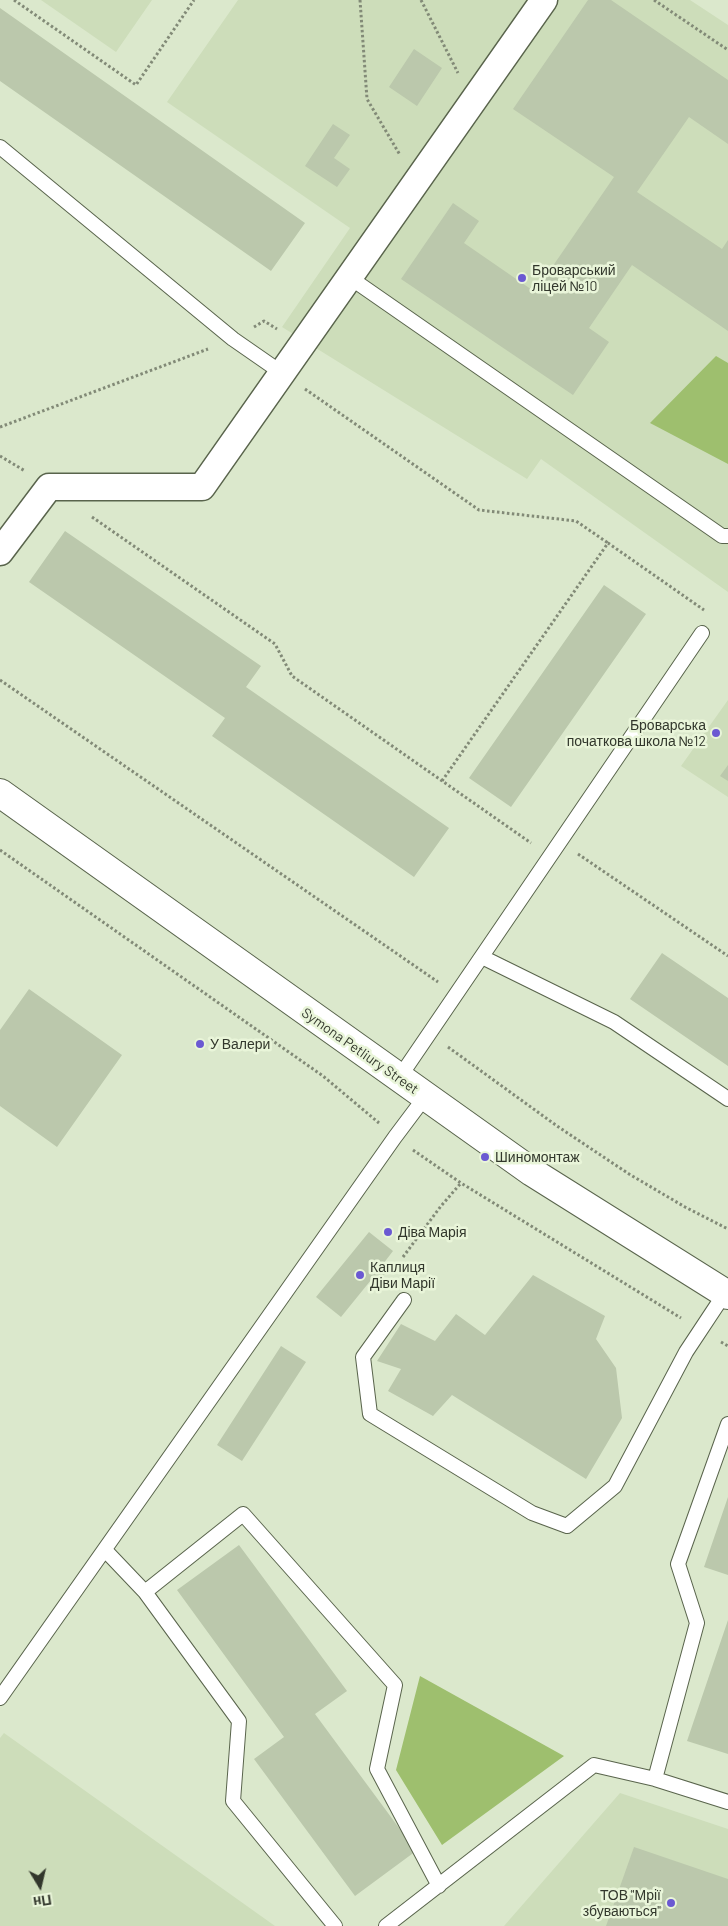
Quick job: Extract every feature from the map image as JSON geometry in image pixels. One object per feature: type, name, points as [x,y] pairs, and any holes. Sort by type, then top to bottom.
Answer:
[{"type":"main road","name":"Symona Petliury Street","points":[[0,793],[532,1172],[727,1294]]},
{"type":"street","points":[[0,552],[49,487],[202,487],[544,0]]},
{"type":"lane","points":[[0,147],[234,339],[282,373]]},
{"type":"lane","points":[[349,277],[722,536],[728,536]]},
{"type":"lane","points":[[399,1078],[702,633]]},
{"type":"lane","points":[[482,957],[614,1022],[728,1100]]},
{"type":"lane","points":[[0,1698],[425,1097]]},
{"type":"lane","points":[[404,1300],[363,1357],[370,1414],[532,1513],[567,1526],[615,1486],[686,1352],[727,1294]]},
{"type":"lane","points":[[655,1779],[697,1623],[678,1564],[728,1424]]},
{"type":"lane","points":[[145,1592],[243,1514],[395,1685],[377,1768],[439,1886]]},
{"type":"lane","points":[[105,1550],[145,1592],[239,1721],[233,1801],[335,1926]]},
{"type":"lane","points":[[386,1926],[594,1765],[655,1779],[728,1802]]},
{"type":"path","points":[[14,0],[136,85],[194,0]]},
{"type":"path","points":[[360,0],[366,99],[416,182]]},
{"type":"path","points":[[421,0],[472,102]]},
{"type":"path","points":[[654,0],[728,50]]},
{"type":"path","points":[[282,373],[479,510],[576,520],[709,613]]},
{"type":"path","points":[[0,456],[49,487]]},
{"type":"path","points":[[89,515],[275,644],[292,676],[550,856]]},
{"type":"path","points":[[442,781],[608,543]]},
{"type":"path","points":[[0,680],[456,995]]},
{"type":"path","points":[[560,842],[728,956]]},
{"type":"path","points":[[0,850],[323,1076],[395,1137],[461,1183],[728,1346]]},
{"type":"path","points":[[429,1034],[557,1126],[629,1174],[685,1208],[728,1229]]},
{"type":"path","points":[[403,1257],[441,1206],[461,1183]]},
{"type":"shaded area","points":[[41,0],[152,0],[116,52]]},
{"type":"shaded area","name":"Броварський ліцей №10","points":[[238,0],[690,0],[728,25],[728,592],[541,459],[527,479],[282,327],[350,228],[167,102]]},
{"type":"shaded area","name":"Броварська початкова школа №12","points":[[728,700],[728,797],[681,766]]},
{"type":"shaded area","points":[[4,1733],[275,1926],[0,1926],[0,1738]]},
{"type":"shaded area","points":[[620,1793],[728,1829],[728,1926],[504,1926]]},
{"type":"green space","points":[[716,356],[728,363],[728,464],[650,423]]},
{"type":"green space","points":[[420,1676],[564,1756],[442,1845],[396,1770]]},
{"type":"building","points":[[588,0],[611,0],[728,80],[728,144],[689,117],[637,192],[722,249],[728,240],[728,331],[632,265],[589,328],[609,342],[573,395],[401,279],[453,203],[479,221],[464,243],[535,292],[614,177],[513,109]]},
{"type":"building","points":[[0,8],[305,223],[271,271],[0,81]]},
{"type":"building","points":[[414,49],[442,68],[417,106],[389,87]]},
{"type":"building","points":[[333,124],[350,135],[334,158],[350,169],[337,187],[305,166]]},
{"type":"building","points":[[65,531],[261,666],[246,687],[449,828],[414,877],[212,736],[225,718],[29,582]]},
{"type":"building","points":[[604,585],[646,614],[511,807],[469,778]]},
{"type":"building","name":"Броварська початкова школа №12","points":[[728,765],[728,781],[720,776]]},
{"type":"building","points":[[662,953],[728,998],[728,1066],[630,999]]},
{"type":"building","points":[[29,989],[122,1055],[57,1147],[0,1106],[0,1030]]},
{"type":"building","name":"Каплиця Діви Марії","points":[[369,1232],[393,1251],[383,1264],[389,1269],[376,1285],[371,1280],[341,1317],[316,1297]]},
{"type":"building","points":[[533,1275],[605,1316],[596,1339],[616,1368],[622,1418],[586,1479],[452,1395],[433,1416],[388,1391],[401,1369],[377,1361],[401,1324],[435,1341],[456,1314],[485,1335]]},
{"type":"building","points":[[281,1346],[306,1362],[242,1461],[217,1445]]},
{"type":"building","points":[[728,1497],[728,1575],[704,1567]]},
{"type":"building","points":[[239,1545],[347,1691],[315,1714],[416,1851],[355,1896],[254,1759],[284,1737],[177,1590]]},
{"type":"building","points":[[728,1620],[728,1754],[687,1741]]},
{"type":"building","name":"ТОВ \"Мрії збуваються\"","points":[[634,1847],[728,1879],[728,1926],[606,1926]]},
{"type":"place","name":"Броварський ліцей №10","points":[[522,278]]},
{"type":"place","name":"Броварська початкова школа №12","points":[[716,733]]},
{"type":"place","name":"У Валери","points":[[200,1044]]},
{"type":"place","name":"Шиномонтаж","points":[[485,1157]]},
{"type":"place","name":"Діва Марія","points":[[388,1232]]},
{"type":"place","name":"Каплиця Діви Марії","points":[[360,1275]]},
{"type":"place","name":"ТОВ \"Мрії збуваються\"","points":[[671,1903]]}]
